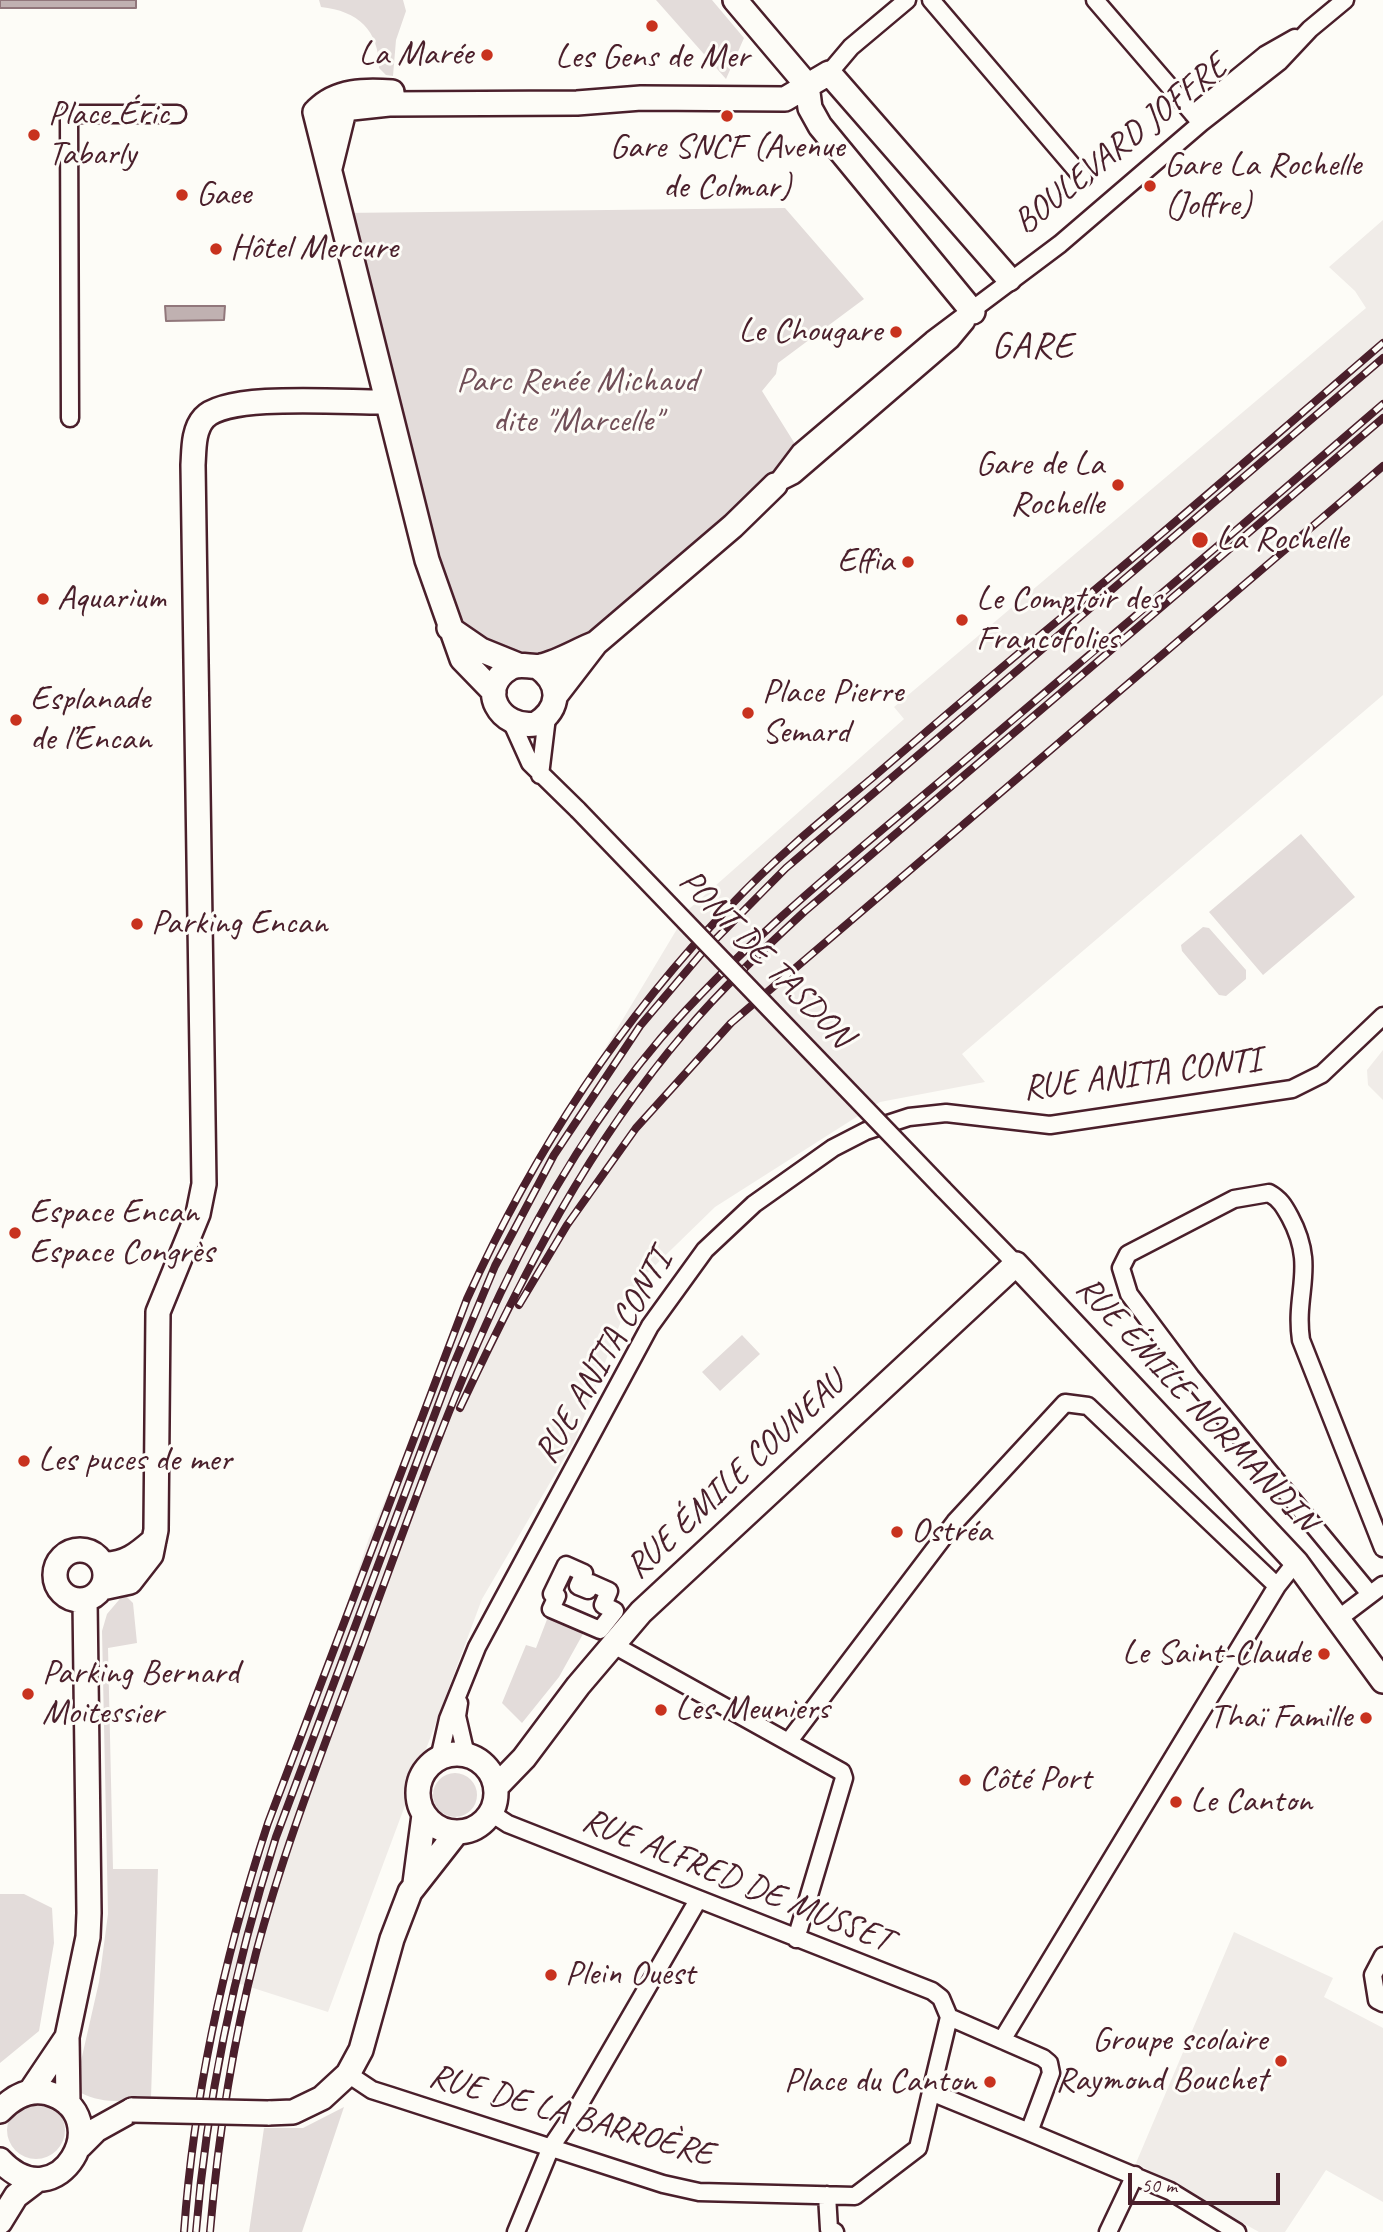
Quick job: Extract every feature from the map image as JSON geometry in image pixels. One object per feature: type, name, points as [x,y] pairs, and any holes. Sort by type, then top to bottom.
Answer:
[{"type":"street","points":[[735,0],[807,85],[810,108],[820,126],[974,312]]},
{"type":"street","points":[[540,775],[530,763],[512,723],[498,711],[494,692],[461,659],[449,628],[427,560],[315,112],[350,102],[485,104],[641,98],[785,99],[829,73],[851,47],[907,0]]},
{"type":"street","points":[[931,0],[1083,178]]},
{"type":"street","points":[[1095,0],[1197,118]]},
{"type":"street","name":"BOULEVARD JOFFRE","points":[[540,775],[547,718],[556,695],[596,643],[775,485],[800,452],[932,340],[974,312],[1009,279],[1060,244],[1265,55],[1310,29],[1345,0]]},
{"type":"street","points":[[829,73],[1009,279]]},
{"type":"street","points":[[330,168],[350,102]]},
{"type":"street","points":[[70,418],[69,114],[177,114]]},
{"type":"street","points":[[70,2107],[67,2037],[88,1925],[93,1594],[105,1580],[103,1564],[91,1552],[82,1550],[67,1553],[58,1563],[55,1577],[61,1591],[76,1600],[93,1594],[130,1582],[139,1575],[151,1555],[158,1507],[158,1312],[198,1214],[204,1184],[193,465],[196,435],[204,418],[230,404],[387,402]]},
{"type":"street","points":[[449,628],[481,650],[548,674],[556,695]]},
{"type":"street","name":"BOULEVARD JOFFRE","points":[[494,692],[502,675],[596,643]]},
{"type":"street","points":[[512,723],[536,724],[547,718]]},
{"type":"street","name":"PONT DE TASDON","points":[[540,775],[578,810],[943,1189]]},
{"type":"street","name":"RUE ANITA CONTI","points":[[439,1759],[462,1679],[650,1325],[705,1250],[728,1227],[793,1175],[866,1131],[909,1117],[946,1113],[1050,1125],[1292,1089],[1322,1074],[1383,1016]]},
{"type":"street","name":"RUE ÉMILE NORMANDIN","points":[[943,1189],[1296,1562],[1383,1681]]},
{"type":"street","name":"RUE ÉMILE NORMANDIN","points":[[1377,1590],[1191,1377],[1129,1294],[1121,1268],[1128,1254],[1234,1199],[1269,1193],[1283,1204],[1304,1250],[1306,1267],[1299,1326],[1301,1340],[1374,1532],[1383,1548]]},
{"type":"street","name":"RUE ÉMILE COUNEAU","points":[[496,1787],[524,1758],[612,1644],[690,1564],[1016,1264]]},
{"type":"street","points":[[789,1741],[955,1522],[1065,1403],[1088,1406],[1278,1586]]},
{"type":"street","points":[[103,1564],[118,1565],[138,1555],[154,1540]]},
{"type":"street","points":[[1002,2040],[1278,1586],[1296,1562]]},
{"type":"street","points":[[566,1565],[584,1573],[578,1586],[588,1590],[592,1584],[609,1591],[603,1605],[615,1611],[600,1630],[551,1609],[557,1596],[552,1594],[566,1565]]},
{"type":"street","points":[[1338,1619],[1377,1590]]},
{"type":"street","points":[[612,1644],[839,1767],[844,1778],[796,1939]]},
{"type":"street","name":"RUE ANITA CONTI","points":[[462,1679],[457,1716],[475,1760]]},
{"type":"street","points":[[70,2107],[268,2113],[293,2112],[322,2098],[348,2074],[361,2050],[392,1939],[415,1883],[425,1815],[418,1790],[428,1767],[439,1759],[524,1758]]},
{"type":"street","points":[[425,1815],[444,1830],[457,1832],[482,1824],[491,1813],[496,1787],[475,1760]]},
{"type":"street","name":"RUE ALFRED DE MUSSET","points":[[491,1813],[508,1824],[932,1991],[941,1998],[949,2017]]},
{"type":"street","points":[[415,1883],[457,1832]]},
{"type":"street","points":[[516,2232],[551,2147],[578,2107],[698,1900]]},
{"type":"street","points":[[1383,1956],[1373,1975],[1377,2000],[1383,2003]]},
{"type":"street","points":[[1029,2132],[1051,2073],[1049,2063],[949,2017],[931,2092],[1170,2191],[1237,2232]]},
{"type":"street","points":[[0,2111],[8,2102],[30,2092],[67,2037]]},
{"type":"street","name":"RUE DE LA BARROÈRE","points":[[348,2074],[373,2090],[663,2184],[699,2192],[855,2196],[918,2148],[931,2092]]},
{"type":"street","points":[[30,2092],[57,2096],[70,2107],[78,2121],[80,2146]]},
{"type":"street","points":[[0,2222],[16,2196],[37,2180],[59,2174],[96,2130],[132,2110]]},
{"type":"street","points":[[0,2160],[22,2177],[37,2180]]},
{"type":"street","points":[[1108,2232],[1135,2175]]},
{"type":"street","points":[[827,2195],[829,2229],[835,2232]]},
{"type":"shaded area","points":[[0,0],[136,0],[136,8],[0,8]]},
{"type":"shaded area","points":[[1383,220],[1383,695],[962,1054],[985,1082],[880,1102],[715,1207],[635,1285],[575,1440],[482,1599],[328,2012],[222,1978],[369,1538],[507,1212],[689,909],[904,719],[894,707],[1366,308],[1355,291],[1329,267]]},
{"type":"shaded area","points":[[165,306],[225,306],[224,320],[166,321]]},
{"type":"shaded area","points":[[1383,1050],[1383,1100],[1368,1085],[1367,1070]]},
{"type":"shaded area","name":"Groupe scolaire Raymond Bouchet","points":[[1234,1932],[1333,1978],[1324,1997],[1383,2028],[1383,2202],[1326,2170],[1285,2232],[1259,2232],[1136,2163]]},
{"type":"green space","points":[[319,0],[403,0],[406,11],[396,40],[393,76],[386,75],[379,68],[375,43],[364,25],[346,13],[321,7]]},
{"type":"green space","points":[[656,0],[712,0],[744,38],[726,79]]},
{"type":"green space","name":"Parc Renée Michaud dite \"Marcelle\"","points":[[785,208],[864,299],[778,363],[776,374],[762,391],[800,452],[596,643],[538,667],[449,628],[342,213]]},
{"type":"green space","points":[[1301,834],[1355,897],[1263,975],[1209,912]]},
{"type":"green space","points":[[1203,927],[1209,928],[1246,970],[1246,979],[1226,996],[1219,995],[1182,951],[1181,945]]},
{"type":"green space","points":[[742,1335],[760,1354],[720,1391],[702,1372]]},
{"type":"green space","points":[[124,1594],[133,1603],[137,1643],[108,1648],[113,1869],[158,1869],[151,2098],[115,2101],[81,2093],[81,2061],[99,1982],[108,1914],[102,1631],[107,1614]]},
{"type":"green space","points":[[551,1609],[588,1625],[559,1677],[522,1723],[502,1703],[526,1645],[536,1648]]},
{"type":"green space","points":[[455,1773],[471,1779],[477,1795],[471,1811],[455,1817],[439,1811],[433,1795],[439,1779]]},
{"type":"green space","points":[[0,1894],[24,1894],[52,1908],[54,1943],[39,2031],[0,2063]]},
{"type":"green space","points":[[36,2101],[52,2106],[60,2114],[65,2130],[60,2146],[52,2154],[36,2159],[20,2154],[12,2146],[7,2130],[12,2114],[20,2106]]},
{"type":"green space","points":[[344,2107],[302,2232],[249,2232],[264,2128],[303,2128]]},
{"type":"railway","points":[[184,2232],[195,2128],[213,2025],[238,1924],[268,1823],[467,1299],[520,1192],[550,1141],[616,1042],[652,995],[690,949],[764,872],[1383,343]]},
{"type":"railway","points":[[196,2232],[215,2081],[248,1934],[276,1837],[451,1371],[495,1266],[554,1155],[640,1026],[701,954],[786,868],[1383,358]]},
{"type":"railway","points":[[210,2232],[217,2162],[233,2057],[256,1953],[282,1866],[430,1459],[460,1385],[527,1240],[566,1170],[611,1103],[661,1038],[696,999],[771,926],[1383,404]]},
{"type":"railway","points":[[460,1408],[533,1260],[588,1166],[650,1075],[713,1000],[804,912],[1383,418]]},
{"type":"railway","points":[[519,1305],[567,1225],[636,1128],[731,1023],[1383,466]]},
{"type":"place","name":"Les Gens de Mer","points":[[652,26]]},
{"type":"place","name":"La Marée","points":[[487,55]]},
{"type":"place","name":"Gare SNCF (Avenue de Colmar)","points":[[727,116]]},
{"type":"place","name":"Place Éric Tabarly","points":[[34,135]]},
{"type":"place","name":"Gare La Rochelle (Joffre)","points":[[1150,186]]},
{"type":"place","name":"Gaee","points":[[182,195]]},
{"type":"place","name":"Hôtel Mercure","points":[[216,249]]},
{"type":"place","name":"Le Chougare","points":[[896,332]]},
{"type":"place","name":"Gare de La Rochelle","points":[[1118,485]]},
{"type":"place","name":"La Rochelle","points":[[1200,540]]},
{"type":"place","name":"Effia","points":[[908,562]]},
{"type":"place","name":"Aquarium","points":[[43,599]]},
{"type":"place","name":"Le Comptoir des Francofolies","points":[[962,620]]},
{"type":"place","name":"Place Pierre Semard","points":[[748,713]]},
{"type":"place","name":"Esplanade de l’Encan","points":[[16,720]]},
{"type":"place","name":"Parking Encan","points":[[137,924]]},
{"type":"place","name":"Espace Encan Espace Congrès","points":[[15,1233]]},
{"type":"place","name":"Les puces de mer","points":[[24,1461]]},
{"type":"place","name":"Ostréa","points":[[897,1532]]},
{"type":"place","name":"Le Saint-Claude","points":[[1324,1654]]},
{"type":"place","name":"Parking Bernard Moitessier","points":[[28,1694]]},
{"type":"place","name":"Les Meuniers","points":[[661,1710]]},
{"type":"place","name":"Thaï Famille","points":[[1366,1718]]},
{"type":"place","name":"Côté Port","points":[[965,1780]]},
{"type":"place","name":"Le Canton","points":[[1176,1802]]},
{"type":"place","name":"Plein Ouest","points":[[551,1975]]},
{"type":"place","name":"Groupe scolaire Raymond Bouchet","points":[[1281,2061]]},
{"type":"place","name":"Place du Canton","points":[[990,2082]]},
{"type":"district","name":"GARE","points":[[1033,347]]}]
